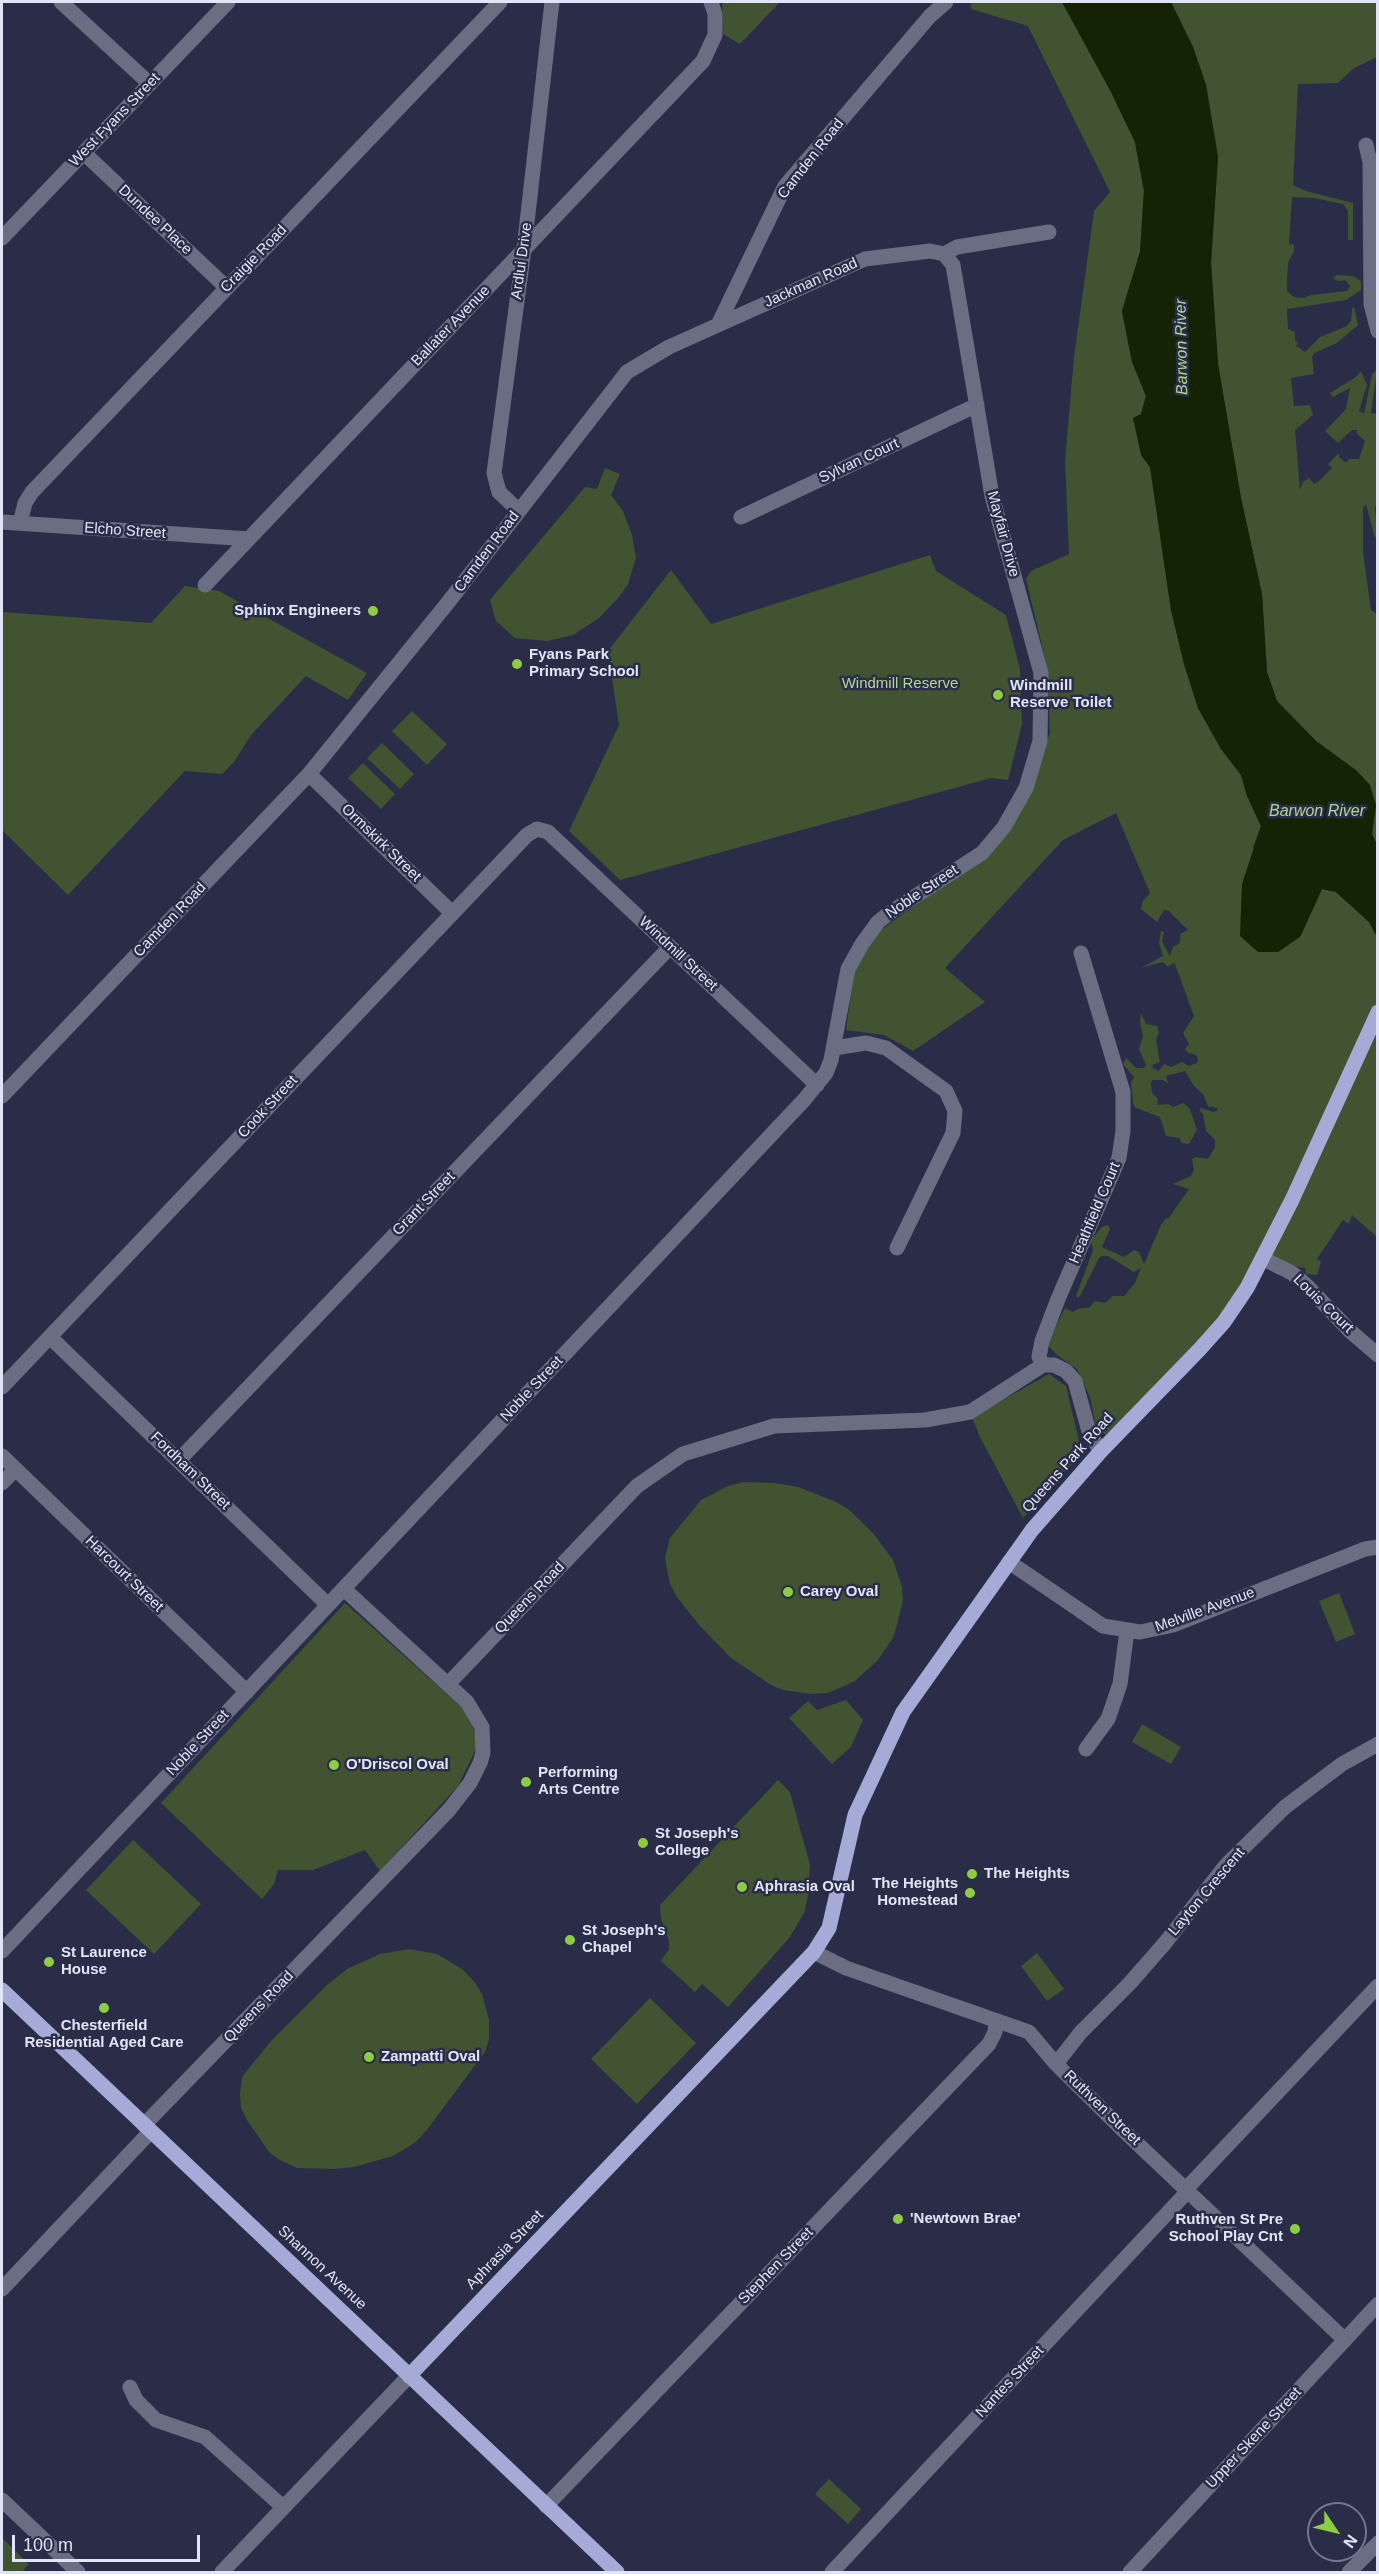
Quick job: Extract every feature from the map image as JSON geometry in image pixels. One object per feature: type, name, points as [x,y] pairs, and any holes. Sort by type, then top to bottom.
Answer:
[{"type":"main road","name":"Queens Park Road","points":[[814,1952],[829,1928],[855,1815],[903,1712],[1032,1530],[1101,1451],[1224,1322],[1264,1259],[1377,1012]]},
{"type":"main road","name":"Aphrasia Street","points":[[409,2376],[814,1952]]},
{"type":"main road","name":"Shannon Avenue","points":[[2,1990],[617,2572]]},
{"type":"street","points":[[62,2],[150,84]]},
{"type":"street","name":"West Fyans Street","points":[[2,238],[228,2]]},
{"type":"street","name":"Craigie Road","points":[[20,523],[29,495],[500,2]]},
{"type":"street","name":"Ardlui Drive","points":[[518,510],[499,492],[494,473],[524,249],[552,2]]},
{"type":"street","name":"Ballater Avenue","points":[[206,585],[703,61],[715,35],[715,14],[711,2]]},
{"type":"street","name":"Camden Road","points":[[2,1096],[309,774],[450,600],[627,372],[649,358],[718,325],[785,186],[930,16],[946,2]]},
{"type":"street","points":[[1366,145],[1374,162],[1370,301],[1377,331]]},
{"type":"street","name":"Dundee Place","points":[[84,153],[227,288]]},
{"type":"street","name":"Jackman Road","points":[[718,325],[865,259],[930,251],[944,254],[957,247],[1049,232]]},
{"type":"street","name":"Mayfair Drive","points":[[944,254],[953,265],[992,496],[1041,674],[1040,741],[1026,788],[1013,810]]},
{"type":"street","name":"Sylvan Court","points":[[741,517],[977,405]]},
{"type":"street","name":"Elcho Street","points":[[2,522],[249,539]]},
{"type":"street","name":"Ormskirk Street","points":[[309,774],[452,913]]},
{"type":"street","name":"Noble Street","points":[[2,1951],[817,1085],[826,1073],[834,1048],[848,969],[878,922],[982,853],[1004,827],[1013,810]]},
{"type":"street","name":"Cook Street","points":[[2,1387],[527,834],[537,829]]},
{"type":"street","name":"Windmill Street","points":[[537,829],[548,832],[817,1085]]},
{"type":"street","name":"Grant Street","points":[[179,1460],[670,947]]},
{"type":"street","name":"Heathfield Court","points":[[1043,1365],[1039,1357],[1042,1341],[1119,1158],[1123,1131],[1123,1092],[1081,952]]},
{"type":"street","points":[[834,1048],[866,1043],[886,1048],[946,1091],[955,1111],[954,1124],[948,1143],[897,1248]]},
{"type":"street","name":"Louis Court","points":[[1264,1259],[1292,1273],[1377,1355]]},
{"type":"street","name":"Fordham Street","points":[[50,1337],[328,1605]]},
{"type":"street","points":[[1043,1365],[1054,1365],[1066,1371],[1075,1381],[1090,1435],[1101,1451]]},
{"type":"street","name":"Queens Road","points":[[2,2289],[147,2128],[448,1810],[470,1783],[483,1753],[482,1727],[474,1711],[449,1683],[637,1486],[682,1454],[774,1426],[925,1420],[970,1412],[1043,1365]]},
{"type":"street","name":"Harcourt Street","points":[[2,1456],[247,1692]]},
{"type":"street","points":[[2,1484],[16,1469]]},
{"type":"street","name":"Melville Avenue","points":[[1009,1562],[1103,1626],[1140,1632],[1173,1625],[1351,1554],[1377,1547]]},
{"type":"street","points":[[344,1589],[449,1683]]},
{"type":"street","points":[[1086,1749],[1108,1719],[1120,1684],[1127,1631]]},
{"type":"street","name":"Layton Crescent","points":[[1056,2064],[1081,2032],[1130,1983],[1165,1943],[1226,1865],[1285,1807],[1342,1764],[1377,1744]]},
{"type":"street","name":"Ruthven Street","points":[[814,1952],[846,1968],[1029,2032],[1056,2064],[1344,2340]]},
{"type":"street","name":"Nantes Street","points":[[832,2572],[1377,1986]]},
{"type":"street","name":"Stephen Street","points":[[546,2506],[989,2044],[995,2032],[996,2021]]},
{"type":"street","name":"Upper Skene Street","points":[[1130,2572],[1377,2304]]},
{"type":"street","name":"Aphrasia Street","points":[[222,2572],[409,2376]]},
{"type":"street","points":[[130,2387],[136,2400],[156,2420],[205,2437],[283,2508]]},
{"type":"street","points":[[2,2500],[78,2572]]},
{"type":"street","points":[[1349,2572],[1377,2543]]},
{"type":"green space","points":[[722,2],[780,2],[740,44],[723,34]]},
{"type":"green space","points":[[971,2],[1062,2],[1111,92],[1135,142],[1144,191],[1140,252],[1122,311],[1132,362],[1146,396],[1141,414],[1141,455],[1150,467],[1171,610],[1184,664],[1198,708],[1221,749],[1241,775],[1247,796],[1261,826],[1253,847],[1300,937],[1322,889],[1336,892],[1369,922],[1377,937],[1377,1237],[1352,1215],[1349,1224],[1343,1220],[1317,1259],[1321,1262],[1317,1275],[1306,1274],[1305,1268],[1269,1261],[1172,1379],[1105,1435],[1096,1426],[1090,1397],[1077,1369],[1057,1355],[1047,1344],[1065,1308],[1073,1312],[1090,1307],[1095,1301],[1105,1303],[1113,1296],[1124,1296],[1135,1283],[1141,1268],[1134,1272],[1108,1256],[1102,1256],[1081,1294],[1078,1298],[1076,1296],[1093,1250],[1091,1240],[1102,1227],[1108,1225],[1110,1229],[1102,1247],[1124,1257],[1134,1250],[1139,1252],[1144,1264],[1161,1225],[1166,1218],[1168,1219],[1189,1189],[1173,1184],[1191,1176],[1194,1170],[1192,1159],[1196,1157],[1208,1159],[1215,1147],[1215,1140],[1206,1131],[1203,1114],[1199,1110],[1201,1108],[1213,1112],[1218,1110],[1208,1106],[1203,1094],[1194,1086],[1185,1071],[1166,1076],[1168,1083],[1163,1080],[1152,1080],[1151,1084],[1152,1093],[1158,1099],[1157,1105],[1168,1104],[1173,1107],[1183,1103],[1190,1109],[1197,1130],[1189,1144],[1182,1143],[1179,1138],[1166,1136],[1160,1117],[1136,1108],[1133,1104],[1131,1082],[1134,1077],[1123,1064],[1126,1058],[1136,1068],[1144,1068],[1146,1065],[1139,1049],[1143,1035],[1140,1023],[1141,1013],[1146,1024],[1157,1026],[1159,1032],[1156,1040],[1160,1062],[1152,1065],[1153,1068],[1159,1071],[1164,1064],[1171,1067],[1182,1062],[1189,1066],[1197,1063],[1198,1060],[1196,1055],[1185,1049],[1189,1044],[1183,1033],[1194,1016],[1175,964],[1168,967],[1163,962],[1141,968],[1163,956],[1159,943],[1161,931],[1164,932],[1162,941],[1170,956],[1173,947],[1180,943],[1180,934],[1188,930],[1169,911],[1164,910],[1157,922],[1141,909],[1143,901],[1150,893],[1116,813],[1063,840],[945,968],[985,1002],[913,1051],[884,1035],[846,1030],[854,972],[878,932],[941,887],[1016,818],[1050,733],[1047,667],[1026,579],[1031,571],[1069,554],[1065,461],[1074,357],[1094,211],[1110,192],[1028,26],[971,9]]},
{"type":"green space","points":[[1171,2],[1377,2],[1377,57],[1354,68],[1338,83],[1298,84],[1293,185],[1306,191],[1353,203],[1353,240],[1348,240],[1348,211],[1343,204],[1314,198],[1292,197],[1289,244],[1294,245],[1294,251],[1288,263],[1287,291],[1294,297],[1303,298],[1347,291],[1350,286],[1345,280],[1338,281],[1333,278],[1337,275],[1353,276],[1361,281],[1361,290],[1346,300],[1287,309],[1288,329],[1295,332],[1295,340],[1298,343],[1296,346],[1305,352],[1320,337],[1347,326],[1351,321],[1354,306],[1358,325],[1337,343],[1314,353],[1312,357],[1314,374],[1291,378],[1294,406],[1310,405],[1313,415],[1295,430],[1300,490],[1303,482],[1309,478],[1314,484],[1319,481],[1332,468],[1328,464],[1339,453],[1339,457],[1346,463],[1349,459],[1359,459],[1365,441],[1357,434],[1357,430],[1352,430],[1338,443],[1325,431],[1346,409],[1350,388],[1333,397],[1330,393],[1356,377],[1361,371],[1367,385],[1359,411],[1364,414],[1372,374],[1377,370],[1371,413],[1377,414],[1378,502],[1375,507],[1377,536],[1375,538],[1366,504],[1363,508],[1363,552],[1371,610],[1378,615],[1377,846],[1372,834],[1376,805],[1357,771],[1316,741],[1277,701],[1267,672],[1262,594],[1241,498],[1218,364],[1211,263],[1218,157],[1206,85],[1193,47]]},
{"type":"green space","points":[[605,468],[620,474],[611,495],[623,511],[632,535],[636,558],[628,584],[599,618],[573,635],[547,641],[515,638],[496,621],[490,600],[585,487],[597,489]]},
{"type":"green space","name":"Windmill Reserve","points":[[930,555],[936,571],[1006,615],[1020,669],[1022,724],[1008,780],[991,778],[620,880],[569,831],[619,725],[608,651],[671,570],[711,624]]},
{"type":"green space","points":[[185,586],[219,591],[367,673],[348,700],[306,676],[251,735],[234,762],[222,774],[185,771],[68,895],[2,830],[2,612],[151,623]]},
{"type":"green space","points":[[412,711],[447,744],[427,765],[392,731]]},
{"type":"green space","points":[[382,743],[414,774],[400,789],[367,758]]},
{"type":"green space","points":[[363,763],[395,794],[381,809],[348,778]]},
{"type":"green space","points":[[1049,1374],[1066,1386],[1079,1441],[1073,1463],[1023,1518],[980,1437],[972,1417]]},
{"type":"green space","name":"Carey Oval","points":[[743,1482],[775,1483],[798,1487],[834,1501],[848,1509],[873,1533],[893,1560],[902,1587],[903,1600],[893,1638],[878,1660],[855,1681],[828,1693],[811,1694],[783,1690],[771,1685],[731,1658],[699,1625],[677,1597],[670,1584],[665,1558],[670,1538],[701,1500],[728,1486]]},
{"type":"green space","points":[[1339,1593],[1355,1634],[1336,1642],[1319,1601]]},
{"type":"green space","name":"O'Driscol Oval","points":[[345,1603],[468,1713],[475,1732],[476,1749],[458,1786],[380,1871],[365,1850],[313,1870],[278,1870],[274,1884],[262,1899],[161,1803]]},
{"type":"green space","points":[[846,1700],[863,1720],[851,1747],[832,1764],[789,1718],[808,1701],[817,1710]]},
{"type":"green space","points":[[1142,1724],[1181,1747],[1171,1764],[1132,1742]]},
{"type":"green space","name":"Aphrasia Oval","points":[[778,1780],[790,1792],[810,1865],[808,1896],[804,1913],[790,1937],[728,2007],[702,1984],[695,1992],[661,1961],[669,1949],[669,1941],[661,1919],[660,1905]]},
{"type":"green space","points":[[133,1840],[201,1904],[154,1954],[86,1890]]},
{"type":"green space","name":"Zampatti Oval","points":[[410,1949],[437,1954],[462,1969],[474,1981],[482,1994],[489,2020],[489,2040],[485,2052],[426,2131],[416,2142],[393,2156],[354,2167],[335,2169],[297,2168],[280,2160],[269,2152],[241,2108],[242,2077],[271,2041],[327,1985],[347,1969],[380,1954]]},
{"type":"green space","points":[[1037,1953],[1064,1989],[1047,2001],[1021,1966]]},
{"type":"green space","points":[[650,1998],[696,2043],[637,2104],[591,2059]]},
{"type":"green space","points":[[829,2479],[861,2509],[848,2524],[815,2494]]},
{"type":"green space","points":[[2,2538],[29,2564],[22,2572],[5,2572],[2,2569]]},
{"type":"water","name":"Barwon River","points":[[1062,2],[1171,2],[1193,47],[1206,85],[1218,157],[1211,263],[1218,364],[1241,498],[1262,594],[1267,672],[1277,701],[1316,741],[1357,771],[1370,785],[1376,805],[1372,834],[1378,846],[1377,937],[1369,922],[1336,892],[1322,889],[1300,937],[1278,952],[1258,952],[1240,936],[1242,884],[1261,826],[1247,796],[1241,775],[1221,749],[1198,708],[1184,664],[1171,610],[1150,467],[1141,455],[1133,418],[1141,414],[1146,396],[1132,362],[1122,311],[1140,252],[1144,191],[1135,142],[1111,92]]},
{"type":"place","name":"Sphinx Engineers","points":[[373,611]]},
{"type":"place","name":"Fyans Park Primary School","points":[[517,664]]},
{"type":"place","name":"Windmill Reserve Toilet","points":[[998,695]]},
{"type":"place","name":"Carey Oval","points":[[788,1592]]},
{"type":"place","name":"O'Driscol Oval","points":[[334,1765]]},
{"type":"place","name":"Performing Arts Centre","points":[[526,1782]]},
{"type":"place","name":"St Joseph's College","points":[[643,1843]]},
{"type":"place","name":"The Heights","points":[[972,1874]]},
{"type":"place","name":"Aphrasia Oval","points":[[742,1887]]},
{"type":"place","name":"The Heights Homestead","points":[[970,1893]]},
{"type":"place","name":"St Joseph's Chapel","points":[[570,1940]]},
{"type":"place","name":"St Laurence House","points":[[49,1962]]},
{"type":"place","name":"Chesterfield Residential Aged Care","points":[[104,2008]]},
{"type":"place","name":"Zampatti Oval","points":[[369,2057]]},
{"type":"place","name":"'Newtown Brae'","points":[[898,2219]]},
{"type":"place","name":"Ruthven St Pre School Play Cnt","points":[[1295,2229]]}]
